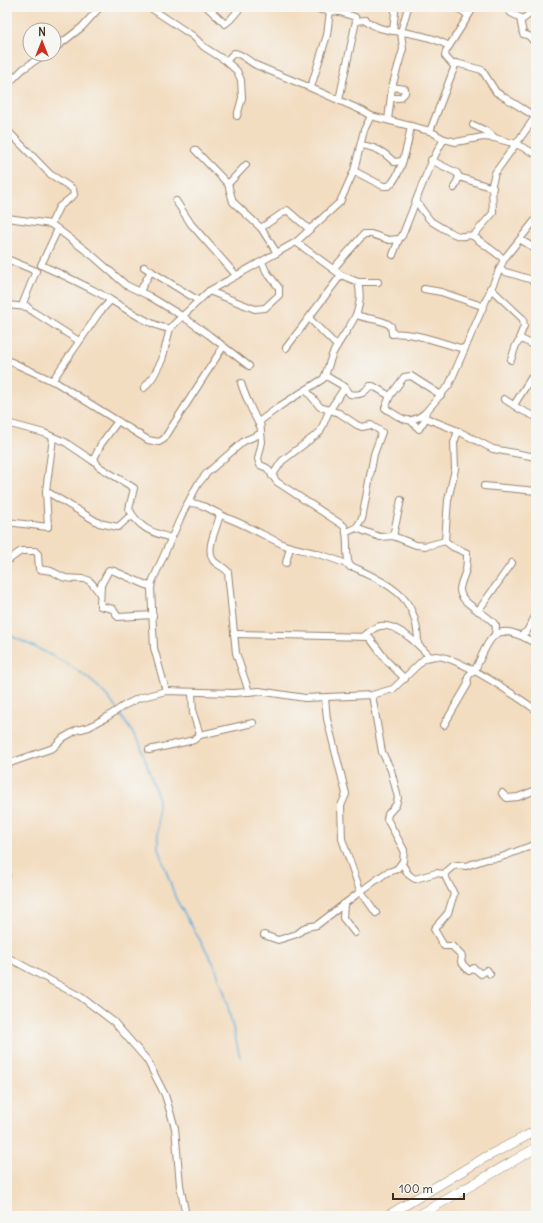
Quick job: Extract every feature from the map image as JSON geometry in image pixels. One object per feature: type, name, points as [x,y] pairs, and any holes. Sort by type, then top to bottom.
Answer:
[{"type":"highway","points":[[386,1216],[484,1158],[536,1130]]},
{"type":"highway","points":[[418,1216],[536,1148]]},
{"type":"street","points":[[62,43],[82,27],[100,7]]},
{"type":"street","points":[[149,7],[193,36],[208,50],[226,61],[237,71],[241,80],[242,98],[237,116]]},
{"type":"street","points":[[207,7],[224,24],[230,20],[241,7]]},
{"type":"street","points":[[314,7],[321,10],[341,10],[355,17],[356,21],[339,94],[340,100]]},
{"type":"street","points":[[456,7],[468,15]]},
{"type":"street","points":[[473,236],[493,213],[493,188],[495,173],[536,117],[496,92],[482,70],[456,63],[454,66],[445,56],[446,51],[474,7]]},
{"type":"street","points":[[505,7],[511,13],[520,18],[526,18],[536,9]]},
{"type":"street","points":[[388,120],[392,98],[392,87],[403,49],[401,32],[407,10],[394,10],[392,31]]},
{"type":"street","points":[[311,87],[327,35],[330,11]]},
{"type":"street","points":[[520,18],[523,34],[529,36],[536,44]]},
{"type":"street","points":[[356,21],[366,20],[375,28],[401,32],[439,41],[449,46]]},
{"type":"street","points":[[226,61],[234,53],[238,53],[252,64],[311,87],[371,116],[430,131],[444,139],[456,142],[483,137],[494,138],[516,144],[536,154]]},
{"type":"street","points":[[7,85],[23,68],[32,62]]},
{"type":"street","points":[[430,131],[456,63]]},
{"type":"street","points":[[392,87],[405,88],[405,93],[400,98],[392,98]]},
{"type":"street","points":[[144,388],[153,377],[162,360],[169,330],[182,316],[209,291],[296,242],[318,224],[340,202],[354,171],[364,130],[371,116]]},
{"type":"street","points":[[473,125],[486,131],[494,138]]},
{"type":"street","points":[[354,171],[383,186],[389,186],[395,178],[402,161],[412,126]]},
{"type":"street","points":[[7,130],[50,174],[73,189],[74,195],[59,207],[51,224]]},
{"type":"street","points":[[393,255],[416,201],[431,160],[444,139]]},
{"type":"street","points":[[361,145],[374,147],[384,151],[394,162],[402,161]]},
{"type":"street","points":[[195,150],[228,184],[233,202],[261,228],[277,252]]},
{"type":"street","points":[[431,160],[450,168],[458,177],[493,188]]},
{"type":"street","points":[[228,184],[246,165]]},
{"type":"street","points":[[454,188],[458,177]]},
{"type":"street","points":[[176,201],[191,224],[236,275]]},
{"type":"street","points":[[416,201],[430,221],[446,231],[460,236],[473,236],[504,259]]},
{"type":"street","points":[[261,228],[287,210],[309,230]]},
{"type":"street","points":[[7,218],[51,224],[94,256],[121,281],[182,316],[249,366]]},
{"type":"street","points":[[411,421],[419,429],[425,415],[449,386],[482,306],[504,259],[521,240],[536,219]]},
{"type":"street","points":[[58,229],[41,265],[169,330]]},
{"type":"street","points":[[333,269],[364,234],[370,234],[389,240],[399,240]]},
{"type":"street","points":[[521,240],[536,249]]},
{"type":"street","points":[[296,242],[341,275],[358,282],[378,282]]},
{"type":"street","points":[[7,259],[36,271],[23,303],[32,311],[80,341]]},
{"type":"street","points":[[209,291],[255,309],[265,308],[279,295],[279,288],[266,271],[262,262]]},
{"type":"street","points":[[144,267],[199,300]]},
{"type":"street","points":[[499,270],[536,281]]},
{"type":"street","points":[[140,291],[151,271]]},
{"type":"street","points":[[286,348],[341,275]]},
{"type":"street","points":[[350,567],[347,560],[347,532],[344,526],[305,502],[272,476],[267,468],[260,465],[258,459],[262,442],[260,434],[261,421],[326,376],[327,365],[337,346],[357,315],[360,292],[358,282]]},
{"type":"street","points":[[490,288],[523,319],[524,326],[520,336],[521,339],[516,345],[511,360]]},
{"type":"street","points":[[424,289],[441,292],[482,306]]},
{"type":"street","points":[[52,381],[99,313],[110,301]]},
{"type":"street","points":[[7,305],[28,307]]},
{"type":"street","points":[[357,315],[367,320],[388,323],[391,326],[392,334],[401,333],[415,335],[464,350]]},
{"type":"street","points":[[309,318],[337,346]]},
{"type":"street","points":[[521,339],[536,346]]},
{"type":"street","points":[[7,360],[52,381],[148,440],[157,442],[162,441],[223,347]]},
{"type":"street","points":[[326,376],[345,387],[350,394],[362,394],[370,386],[373,386],[390,396]]},
{"type":"street","points":[[425,415],[416,420],[405,420],[385,408],[390,396],[404,377],[411,376],[441,395]]},
{"type":"street","points":[[514,405],[531,378],[536,376]]},
{"type":"street","points":[[241,383],[244,393],[248,397],[260,426]]},
{"type":"street","points":[[272,476],[282,461],[320,432],[329,411],[345,387]]},
{"type":"street","points":[[306,390],[320,407],[339,413],[362,427],[371,425],[382,432],[374,454],[362,519],[356,528],[347,532]]},
{"type":"street","points":[[504,399],[536,417]]},
{"type":"street","points":[[425,415],[493,449],[510,454],[536,457]]},
{"type":"street","points":[[93,461],[101,444],[118,421]]},
{"type":"street","points":[[7,423],[12,426],[31,428],[65,442],[96,462],[98,466],[134,488],[129,509],[133,517],[145,530],[171,538]]},
{"type":"street","points":[[445,542],[448,500],[455,469],[454,444],[458,431]]},
{"type":"street","points":[[166,691],[154,648],[151,587],[171,538],[192,494],[207,473],[244,441],[260,434]]},
{"type":"street","points":[[7,522],[48,527],[46,491],[53,438]]},
{"type":"street","points":[[484,486],[536,491]]},
{"type":"street","points":[[46,491],[103,524],[118,528],[128,518],[133,517]]},
{"type":"street","points":[[393,536],[401,500]]},
{"type":"street","points":[[188,503],[199,504],[245,524],[290,547],[318,554],[378,578],[398,593],[408,604],[415,622],[418,644]]},
{"type":"street","points":[[220,514],[219,522],[213,535],[212,558],[216,564],[228,572],[236,653],[249,692]]},
{"type":"street","points":[[219,522],[227,517]]},
{"type":"street","points":[[356,528],[380,537],[393,536],[416,545],[427,546],[445,542],[467,553],[467,567],[460,588],[461,594],[478,611],[492,620],[496,626],[495,634]]},
{"type":"street","points":[[286,563],[290,547]]},
{"type":"street","points":[[7,561],[20,551],[35,550],[38,554],[39,569],[52,571],[66,578],[85,578],[93,582],[100,594]]},
{"type":"street","points":[[478,611],[512,563]]},
{"type":"street","points":[[151,587],[108,570],[101,585],[100,606],[113,610],[118,617],[153,615]]},
{"type":"street","points":[[521,635],[527,631],[536,615]]},
{"type":"street","points":[[364,636],[376,627],[383,625],[392,626],[418,644],[430,657]]},
{"type":"street","points":[[444,725],[468,684],[470,674],[474,672],[490,639],[495,634],[507,632],[521,635],[536,644]]},
{"type":"street","points":[[234,634],[364,636],[371,638],[386,660],[405,679]]},
{"type":"street","points":[[7,764],[53,748],[64,738],[77,730],[89,727],[139,698],[166,691],[234,693],[271,692],[305,698],[372,695],[393,689],[424,659],[437,656],[447,659],[474,672],[510,692],[536,710]]},
{"type":"street","points":[[192,692],[193,713],[200,735]]},
{"type":"street","points":[[264,935],[278,940],[297,934],[305,928],[317,925],[386,873],[396,869],[402,864],[404,850],[388,819],[388,814],[396,806],[398,798],[391,770],[382,752],[372,695]]},
{"type":"street","points":[[326,698],[327,719],[346,794],[341,806],[342,839],[361,891],[376,913]]},
{"type":"street","points":[[149,750],[194,740],[200,735],[253,723]]},
{"type":"street","points":[[502,793],[507,798],[518,797],[536,790]]},
{"type":"street","points":[[402,864],[409,875],[414,879],[436,873],[444,874],[453,866],[458,864],[466,866],[487,859],[499,858],[536,844]]},
{"type":"street","points":[[444,874],[454,894],[448,914],[434,929],[444,946],[452,946],[462,956],[461,962],[469,971],[474,968],[481,974],[487,970],[490,974]]},
{"type":"street","points":[[344,904],[343,918],[355,932]]},
{"type":"street","points":[[7,957],[81,997],[114,1022],[147,1060],[165,1095],[175,1128],[180,1185],[186,1216]]},
{"type":"waterway","points":[[7,634],[52,656],[81,673],[94,683],[116,708]]},
{"type":"waterway","points":[[118,711],[140,744],[158,797],[158,848],[176,899],[214,964],[224,991],[240,1057]]}]
